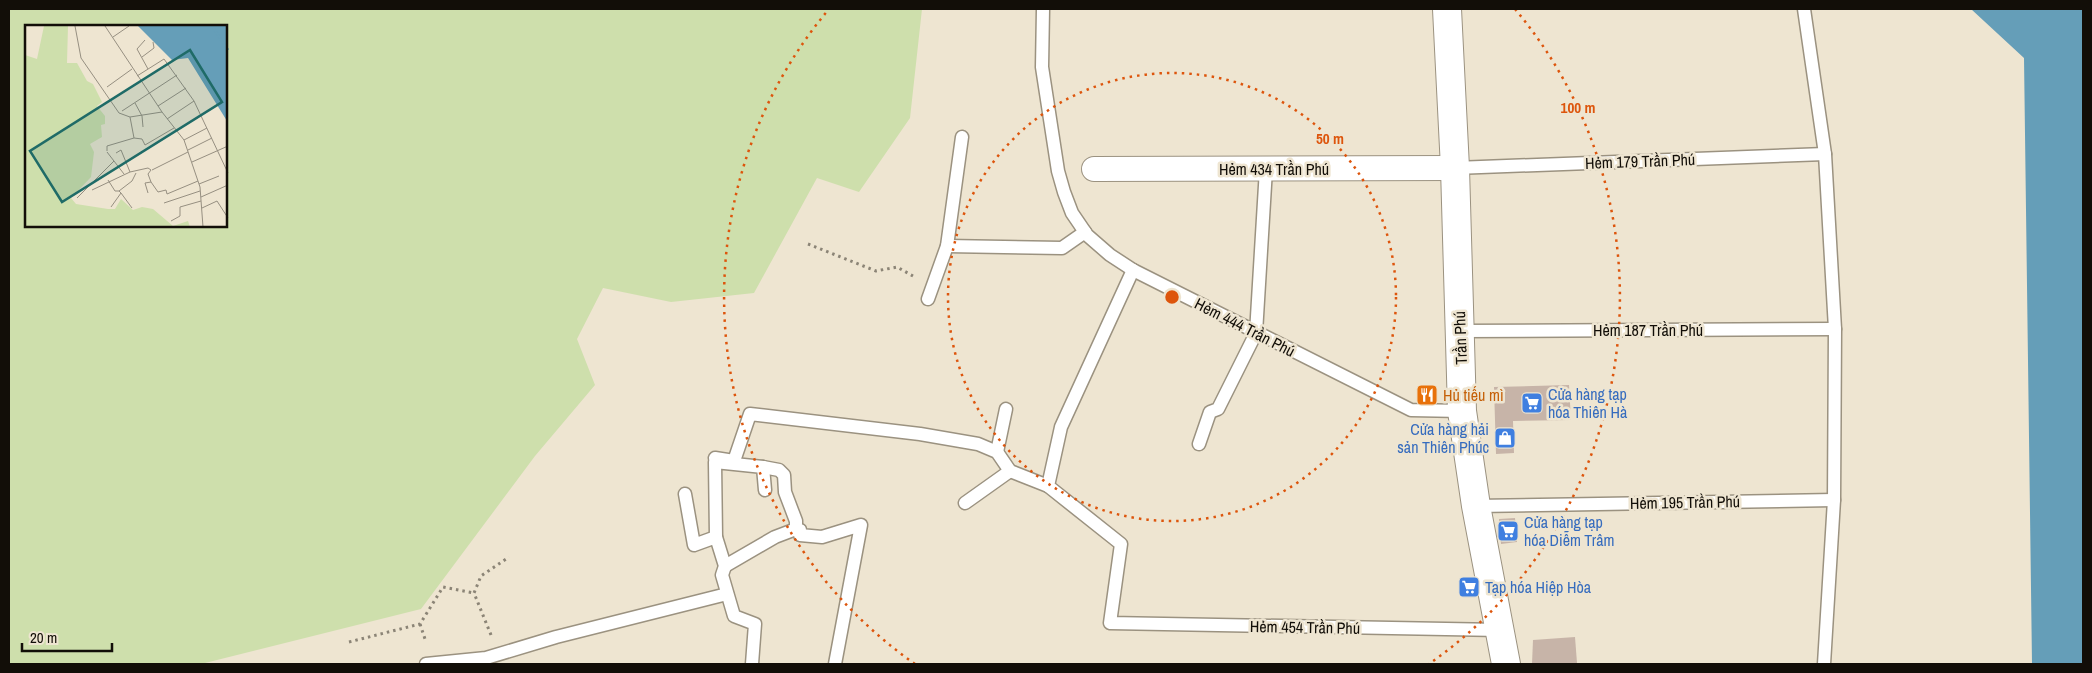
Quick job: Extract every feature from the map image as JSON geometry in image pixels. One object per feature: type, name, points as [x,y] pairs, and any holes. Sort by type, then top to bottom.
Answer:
[{"type":"main road","name":"Trần Phú","points":[[1446,9],[1455,168],[1462,412],[1476,506],[1506,664]]},
{"type":"street","name":"Hẻm 434 Trần Phú","points":[[1094,169],[1455,168]]},
{"type":"lane","name":"Hẻm 444 Trần Phú","points":[[1043,9],[1042,67],[1058,171],[1072,214],[1085,232],[1110,255],[1133,270],[1411,410],[1462,412]]},
{"type":"lane","points":[[1804,9],[1825,154],[1836,329],[1834,500],[1824,664]]},
{"type":"lane","points":[[928,298],[947,246],[962,137]]},
{"type":"lane","name":"Hẻm 179 Trần Phú","points":[[1455,168],[1825,154]]},
{"type":"lane","points":[[1199,444],[1210,412],[1218,409],[1256,333],[1266,169]]},
{"type":"lane","points":[[947,246],[1062,248],[1085,232]]},
{"type":"lane","points":[[715,458],[734,460],[750,414],[920,434],[978,444],[997,452],[1010,471],[1048,486],[1061,427],[1133,270]]},
{"type":"lane","name":"Hẻm 187 Trần Phú","points":[[1460,331],[1836,329]]},
{"type":"lane","points":[[997,452],[1006,409]]},
{"type":"lane","points":[[752,664],[755,624],[734,616],[722,575],[725,566],[716,537],[715,462],[779,470],[784,475],[785,492],[796,521],[796,529]]},
{"type":"lane","points":[[763,467],[764,490]]},
{"type":"lane","points":[[964,503],[1010,471]]},
{"type":"lane","name":"Hẻm 454 Trần Phú","points":[[1048,486],[1121,544],[1110,623],[1500,630]]},
{"type":"lane","points":[[684,494],[694,545],[716,537]]},
{"type":"lane","name":"Hẻm 195 Trần Phú","points":[[1476,506],[1834,500]]},
{"type":"lane","points":[[796,529],[800,530],[800,535],[822,537],[862,525],[835,664]]},
{"type":"lane","points":[[725,566],[775,537],[796,529]]},
{"type":"lane","points":[[426,664],[491,659],[556,637],[727,594]]},
{"type":"path","points":[[808,244],[876,270],[897,267],[922,280],[935,280]]},
{"type":"path","points":[[491,659],[474,593],[481,576],[509,557]]},
{"type":"path","points":[[349,642],[420,624],[443,587],[474,593]]},
{"type":"green space","points":[[9,9],[922,9],[910,118],[859,192],[817,178],[754,293],[671,302],[603,288],[577,339],[595,385],[535,456],[421,609],[201,664],[9,664]]},
{"type":"water","points":[[1971,9],[2083,9],[2083,664],[2032,664],[2024,58]]},
{"type":"building","name":"Cửa hàng tạp hóa Thiên Hà","points":[[1569,385],[1571,420],[1513,421],[1514,453],[1496,454],[1494,387]]},
{"type":"building","name":"Cửa hàng tạp hóa Diễm Trâm","points":[[1515,518],[1517,542],[1501,544],[1499,519]]},
{"type":"building","points":[[1575,637],[1577,663],[1532,664],[1533,640]]},
{"type":"place","name":"Hủ tiếu mì","points":[[1427,395]]},
{"type":"place","name":"Cửa hàng tạp hóa Thiên Hà","points":[[1532,403]]},
{"type":"place","name":"Cửa hàng hải sản Thiên Phúc","points":[[1505,438]]},
{"type":"place","name":"Cửa hàng tạp hóa Diễm Trâm","points":[[1508,531]]},
{"type":"place","name":"Tạp hóa Hiệp Hòa","points":[[1469,587]]}]
